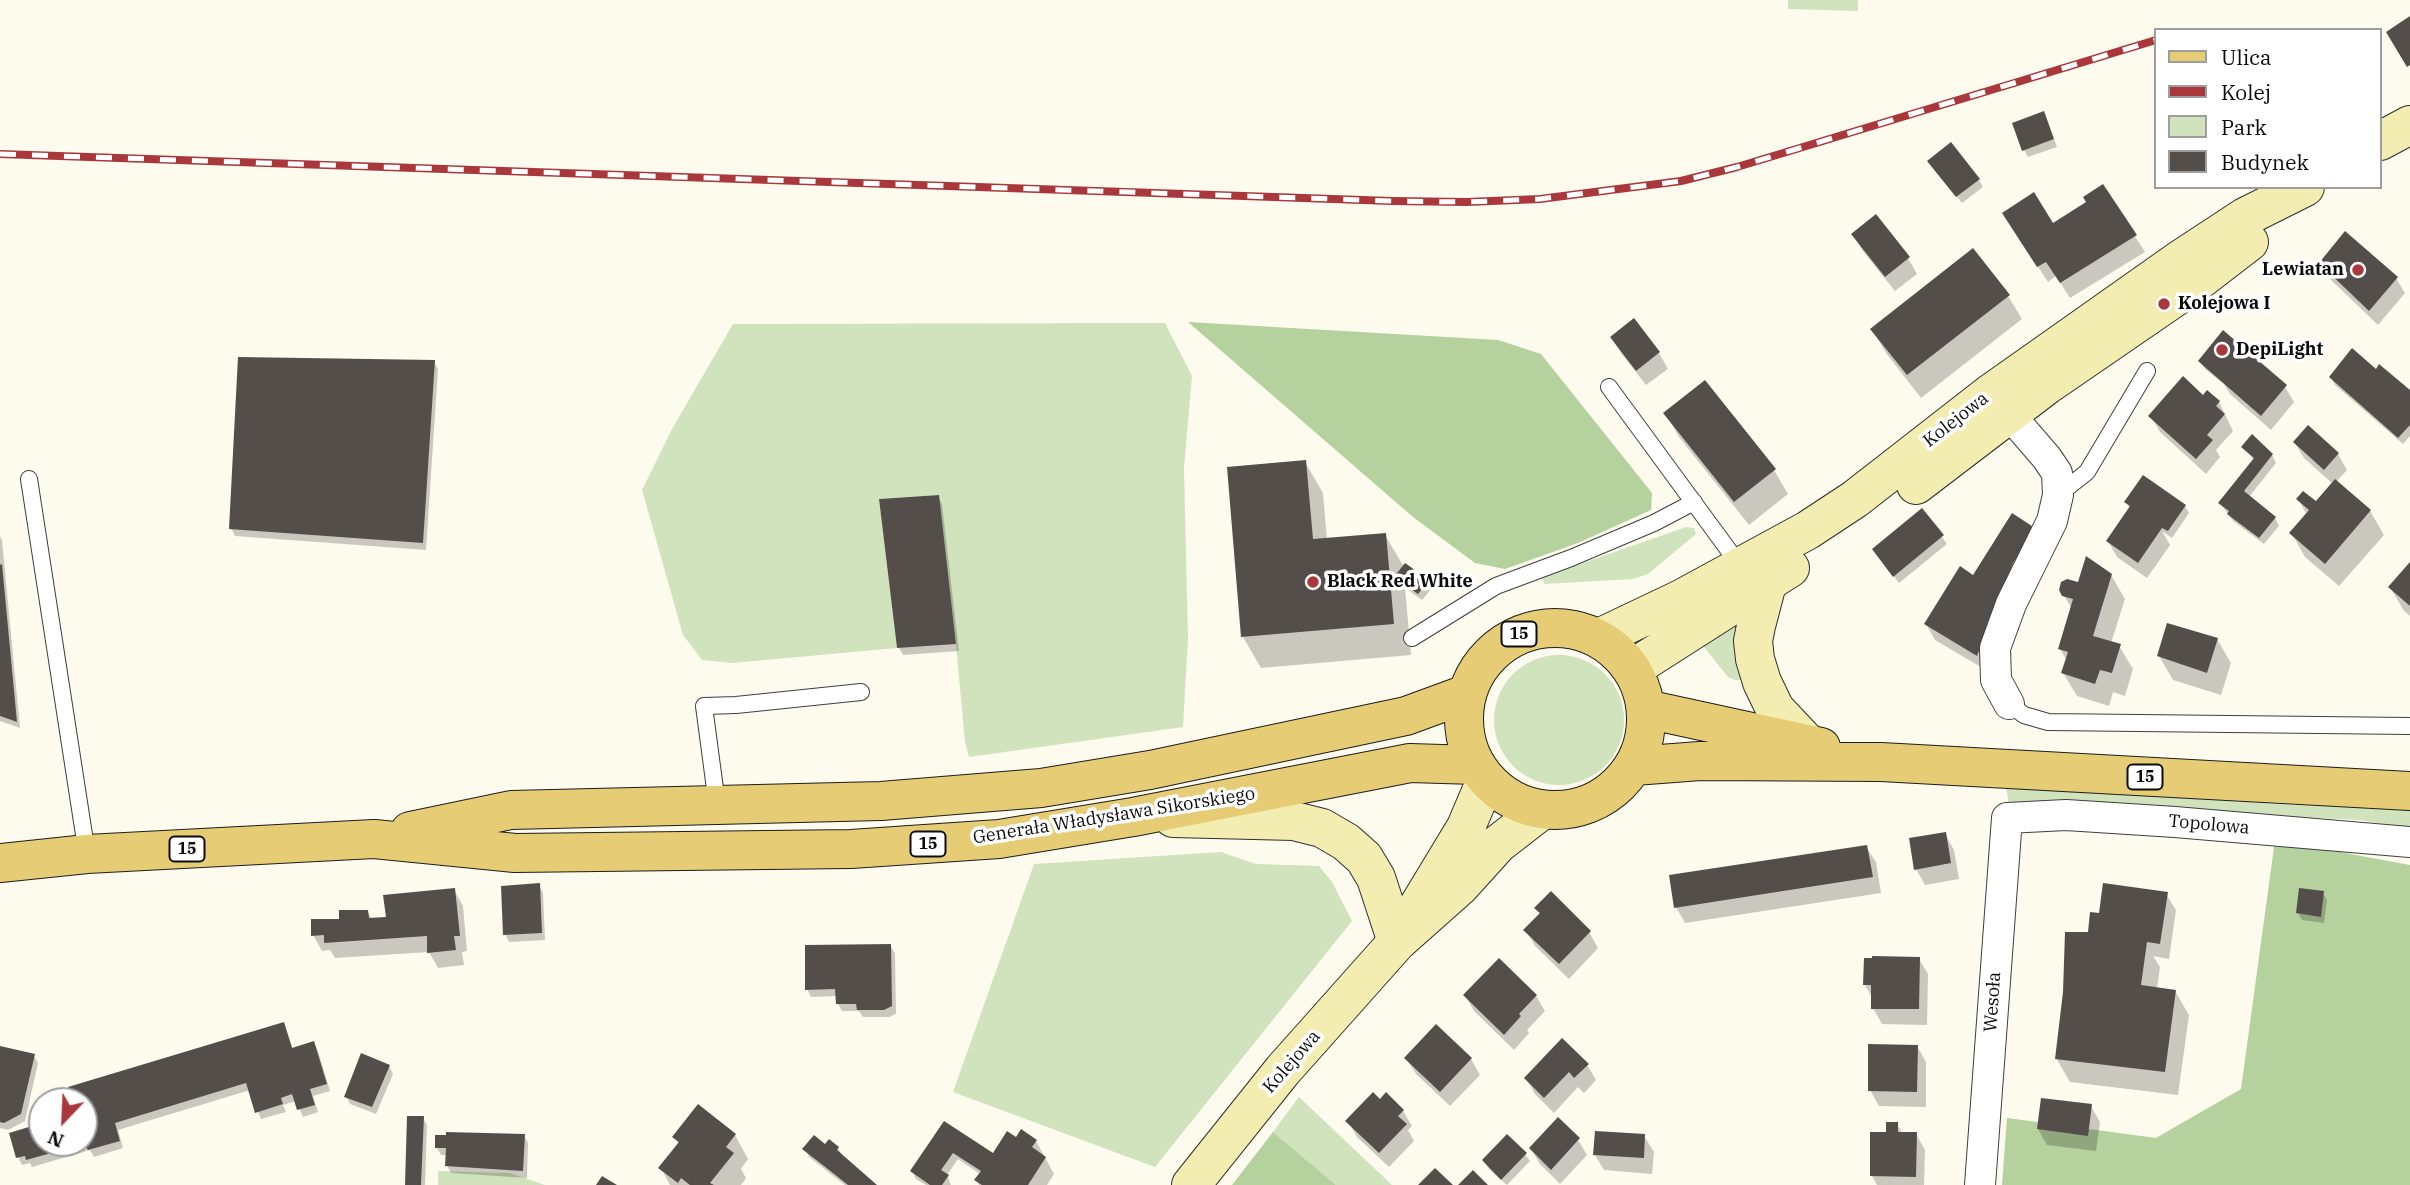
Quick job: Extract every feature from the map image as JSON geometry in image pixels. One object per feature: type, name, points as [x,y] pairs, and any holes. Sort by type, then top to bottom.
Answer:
[{"type":"main road","name":"15","points":[[1546,628],[1573,629],[1599,638],[1617,652],[1632,669],[1641,688],[1646,709],[1645,738],[1634,766],[1617,787],[1595,802],[1569,810],[1542,810],[1511,799],[1481,772],[1466,742],[1463,718],[1466,694],[1478,669],[1496,649],[1519,634],[1546,628]]},
{"type":"main road","name":"Generała Władysława Sikorskiego","points":[[374,839],[511,810],[881,801],[1041,788],[1150,771],[1406,716],[1466,694]]},
{"type":"main road","name":"15","points":[[1646,709],[1807,743],[1881,762]]},
{"type":"main road","name":"15","points":[[1634,766],[1700,761],[1881,762],[2410,791]]},
{"type":"main road","name":"Generała Władysława Sikorskiego","points":[[0,863],[87,854],[374,839],[515,853],[851,849],[999,839],[1133,817],[1410,763],[1481,772]]},
{"type":"street","points":[[2382,140],[2410,125]]},
{"type":"street","name":"Kolejowa","points":[[1632,669],[1808,530],[2000,404],[2188,271],[2245,217],[2301,189]]},
{"type":"street","name":"Kolejowa","points":[[2188,271],[2261,234],[2309,189]]},
{"type":"street","points":[[2000,404],[2057,472],[2058,495],[2052,521],[2011,604],[1995,648],[1996,680],[2009,704]]},
{"type":"street","points":[[1754,574],[1755,659],[1762,682],[1775,709],[1807,743]]},
{"type":"street","name":"Kolejowa","points":[[1599,638],[1754,574]]},
{"type":"street","name":"Kolejowa","points":[[1398,942],[1466,827],[1481,772]]},
{"type":"street","name":"Kolejowa","points":[[1191,1185],[1283,1070],[1398,942],[1460,886],[1498,844],[1542,810]]},
{"type":"street","name":"Topolowa","points":[[2007,818],[2066,815],[2410,842]]},
{"type":"street","points":[[1133,817],[1294,821],[1322,828],[1346,842],[1364,858],[1376,878],[1398,942]]},
{"type":"street","name":"Wesoła","points":[[1980,1185],[2007,818]]},
{"type":"lane","points":[[2058,495],[2087,472],[2147,371]]},
{"type":"lane","points":[[1609,387],[1695,502],[1754,574]]},
{"type":"lane","points":[[29,479],[87,854]]},
{"type":"lane","points":[[1412,638],[1496,586],[1642,528],[1695,502]]},
{"type":"lane","points":[[717,804],[704,706],[861,692]]},
{"type":"lane","points":[[2009,704],[2024,715],[2048,722],[2410,726]]},
{"type":"green space","points":[[1788,0],[1858,0],[1858,11],[1788,9]]},
{"type":"green space","points":[[1188,322],[1498,340],[1541,354],[1652,493],[1651,510],[1578,543],[1505,569],[1475,563],[1413,517]]},
{"type":"green space","points":[[1165,323],[1192,376],[1184,468],[1188,639],[1183,727],[969,757],[965,742],[938,495],[879,499],[897,648],[732,663],[702,660],[683,635],[642,490],[672,429],[733,324]]},
{"type":"green space","points":[[1686,527],[1694,528],[1696,534],[1648,574],[1633,579],[1544,584],[1543,577]]},
{"type":"green space","points":[[1740,612],[1748,680],[1728,677],[1696,637]]},
{"type":"green space","points":[[1559,655],[1584,660],[1605,674],[1619,695],[1624,720],[1619,745],[1605,766],[1584,780],[1559,785],[1534,780],[1513,766],[1499,745],[1494,720],[1499,695],[1513,674],[1534,660]]},
{"type":"green space","points":[[2006,787],[2295,805],[2410,807],[2410,829],[2360,820],[2009,804]]},
{"type":"green space","points":[[2275,840],[2410,865],[2410,1185],[2002,1185],[2007,1118],[2156,1138],[2241,1089]]},
{"type":"green space","points":[[1221,852],[1256,864],[1319,866],[1332,882],[1352,921],[1155,1167],[953,1092],[1034,864]]},
{"type":"green space","points":[[1299,1097],[1392,1185],[1336,1185],[1273,1132]]},
{"type":"green space","points":[[1273,1132],[1336,1185],[1232,1185]]},
{"type":"green space","points":[[438,1171],[510,1173],[545,1185],[438,1185]]},
{"type":"building","points":[[2410,16],[2410,65],[2407,67],[2386,32]]},
{"type":"building","points":[[2044,111],[2054,139],[2022,151],[2012,123]]},
{"type":"building","points":[[1951,142],[1980,179],[1956,197],[1927,161]]},
{"type":"building","points":[[2103,184],[2137,235],[2060,283],[2046,262],[2037,267],[2002,213],[2034,192],[2053,223],[2086,202],[2083,197]]},
{"type":"building","points":[[1876,214],[1910,257],[1885,277],[1851,234]]},
{"type":"building","name":"Lewiatan","points":[[2345,231],[2398,277],[2369,311],[2319,263]]},
{"type":"building","points":[[1973,248],[2010,295],[1907,375],[1870,329]]},
{"type":"building","points":[[1634,318],[1660,352],[1636,371],[1610,337]]},
{"type":"building","points":[[2223,330],[2287,385],[2261,416],[2198,361]]},
{"type":"building","points":[[2352,348],[2376,369],[2379,364],[2410,390],[2410,425],[2398,438],[2329,377]]},
{"type":"building","points":[[238,357],[435,360],[423,543],[229,529]]},
{"type":"building","points":[[2183,376],[2203,395],[2207,390],[2220,401],[2216,406],[2225,414],[2207,435],[2213,440],[2196,459],[2148,416]]},
{"type":"building","points":[[1705,380],[1776,469],[1734,502],[1663,413]]},
{"type":"building","points":[[2308,425],[2339,453],[2324,470],[2293,442]]},
{"type":"building","points":[[2252,434],[2273,454],[2244,491],[2276,517],[2259,538],[2227,514],[2229,511],[2218,503],[2254,458],[2241,447]]},
{"type":"building","name":"Black Red White","points":[[1306,460],[1313,539],[1386,533],[1394,624],[1241,637],[1227,467]]},
{"type":"building","points":[[2143,475],[2186,505],[2168,531],[2162,528],[2138,563],[2106,541],[2130,506],[2124,502]]},
{"type":"building","points":[[2335,479],[2371,510],[2325,564],[2289,533],[2309,510],[2296,499],[2303,491],[2316,501]]},
{"type":"building","points":[[939,495],[956,644],[897,648],[879,499]]},
{"type":"building","points":[[1922,508],[1944,535],[1893,577],[1872,549]]},
{"type":"building","points":[[2012,513],[2035,528],[2013,563],[1977,656],[1924,624],[1960,566],[1973,575]]},
{"type":"building","points":[[2086,556],[2112,574],[2093,636],[2121,644],[2112,673],[2100,670],[2095,684],[2061,673],[2068,652],[2058,649],[2073,599],[2062,596],[2059,590],[2061,582],[2067,579],[2078,582]]},
{"type":"building","points":[[2410,562],[2410,606],[2388,587]]},
{"type":"building","points":[[1405,563],[1429,580],[1418,594],[1394,577]]},
{"type":"building","points":[[2,564],[17,722],[0,716]]},
{"type":"building","points":[[2167,623],[2218,638],[2207,673],[2157,656]]},
{"type":"building","points":[[1946,832],[1951,863],[1914,870],[1909,838]]},
{"type":"building","points":[[1867,845],[1873,877],[1674,908],[1669,875]]},
{"type":"building","points":[[540,883],[542,933],[503,935],[501,886]]},
{"type":"building","points":[[2103,883],[2168,892],[2160,944],[2147,942],[2141,985],[2176,990],[2165,1072],[2055,1059],[2063,992],[2065,932],[2088,932],[2090,912],[2099,913]]},
{"type":"building","points":[[455,888],[460,936],[454,936],[456,950],[427,953],[427,936],[324,943],[324,935],[311,936],[311,919],[339,919],[339,910],[368,910],[369,918],[386,917],[383,895]]},
{"type":"building","points":[[2299,888],[2324,891],[2321,917],[2296,913]]},
{"type":"building","points":[[1551,891],[1591,931],[1559,964],[1523,930],[1540,913],[1534,908]]},
{"type":"building","points":[[891,944],[892,1006],[884,1010],[857,1010],[856,1004],[836,1004],[835,989],[805,990],[805,945]]},
{"type":"building","points":[[1920,957],[1919,1009],[1871,1009],[1871,985],[1863,985],[1864,958]]},
{"type":"building","points":[[1499,958],[1537,995],[1504,1035],[1463,995]]},
{"type":"building","points":[[284,1022],[292,1048],[314,1041],[327,1084],[310,1089],[315,1105],[297,1110],[292,1094],[281,1098],[283,1104],[255,1113],[246,1083],[115,1123],[120,1141],[98,1147],[98,1087],[68,1087]]},
{"type":"building","points":[[1436,1024],[1472,1058],[1440,1092],[1404,1058]]},
{"type":"building","points":[[1562,1038],[1589,1064],[1574,1078],[1569,1072],[1544,1098],[1524,1078]]},
{"type":"building","points":[[1868,1044],[1918,1045],[1917,1092],[1868,1091]]},
{"type":"building","points":[[0,1046],[35,1054],[21,1114],[4,1123],[0,1122]]},
{"type":"building","points":[[361,1053],[390,1065],[372,1107],[344,1097]]},
{"type":"building","points":[[1373,1092],[1380,1099],[1386,1092],[1404,1110],[1398,1116],[1407,1124],[1379,1153],[1345,1121]]},
{"type":"building","points":[[2041,1098],[2092,1104],[2088,1136],[2037,1129]]},
{"type":"building","points":[[698,1104],[736,1134],[726,1147],[734,1153],[710,1183],[714,1185],[690,1185],[681,1178],[678,1183],[658,1168],[679,1142],[672,1137]]},
{"type":"building","points":[[407,1116],[424,1116],[421,1185],[405,1185]]},
{"type":"building","points":[[1558,1117],[1580,1138],[1551,1170],[1529,1148]]},
{"type":"building","points":[[944,1121],[993,1153],[1007,1131],[1016,1137],[1021,1129],[1037,1140],[1032,1147],[1046,1157],[1028,1185],[982,1185],[974,1180],[981,1171],[953,1153],[941,1170],[949,1175],[942,1185],[930,1185],[910,1171]]},
{"type":"building","points":[[1886,1122],[1898,1122],[1898,1132],[1917,1132],[1916,1177],[1870,1176],[1870,1132],[1886,1132]]},
{"type":"building","points":[[28,1127],[28,1157],[37,1157],[26,1160],[25,1156],[16,1158],[9,1133]]},
{"type":"building","points":[[1595,1131],[1645,1134],[1644,1158],[1593,1155]]},
{"type":"building","points":[[446,1132],[525,1134],[523,1171],[445,1166],[446,1148],[435,1148],[435,1135],[446,1135]]},
{"type":"building","points":[[1507,1134],[1527,1153],[1501,1180],[1482,1160]]},
{"type":"building","points":[[814,1135],[825,1144],[829,1139],[839,1147],[837,1150],[877,1185],[848,1185],[802,1149]]},
{"type":"building","points":[[1435,1168],[1453,1185],[1418,1185]]},
{"type":"building","points":[[1473,1170],[1488,1185],[1458,1185]]},
{"type":"building","points":[[602,1176],[617,1185],[596,1185]]},
{"type":"railway","points":[[0,154],[1392,201],[1540,199],[1681,181],[1737,167],[2154,41]]},
{"type":"place","name":"Lewiatan","points":[[2358,270]]},
{"type":"place","name":"Kolejowa I","points":[[2164,304]]},
{"type":"place","name":"DepiLight","points":[[2222,350]]},
{"type":"place","name":"Black Red White","points":[[1313,582]]}]
